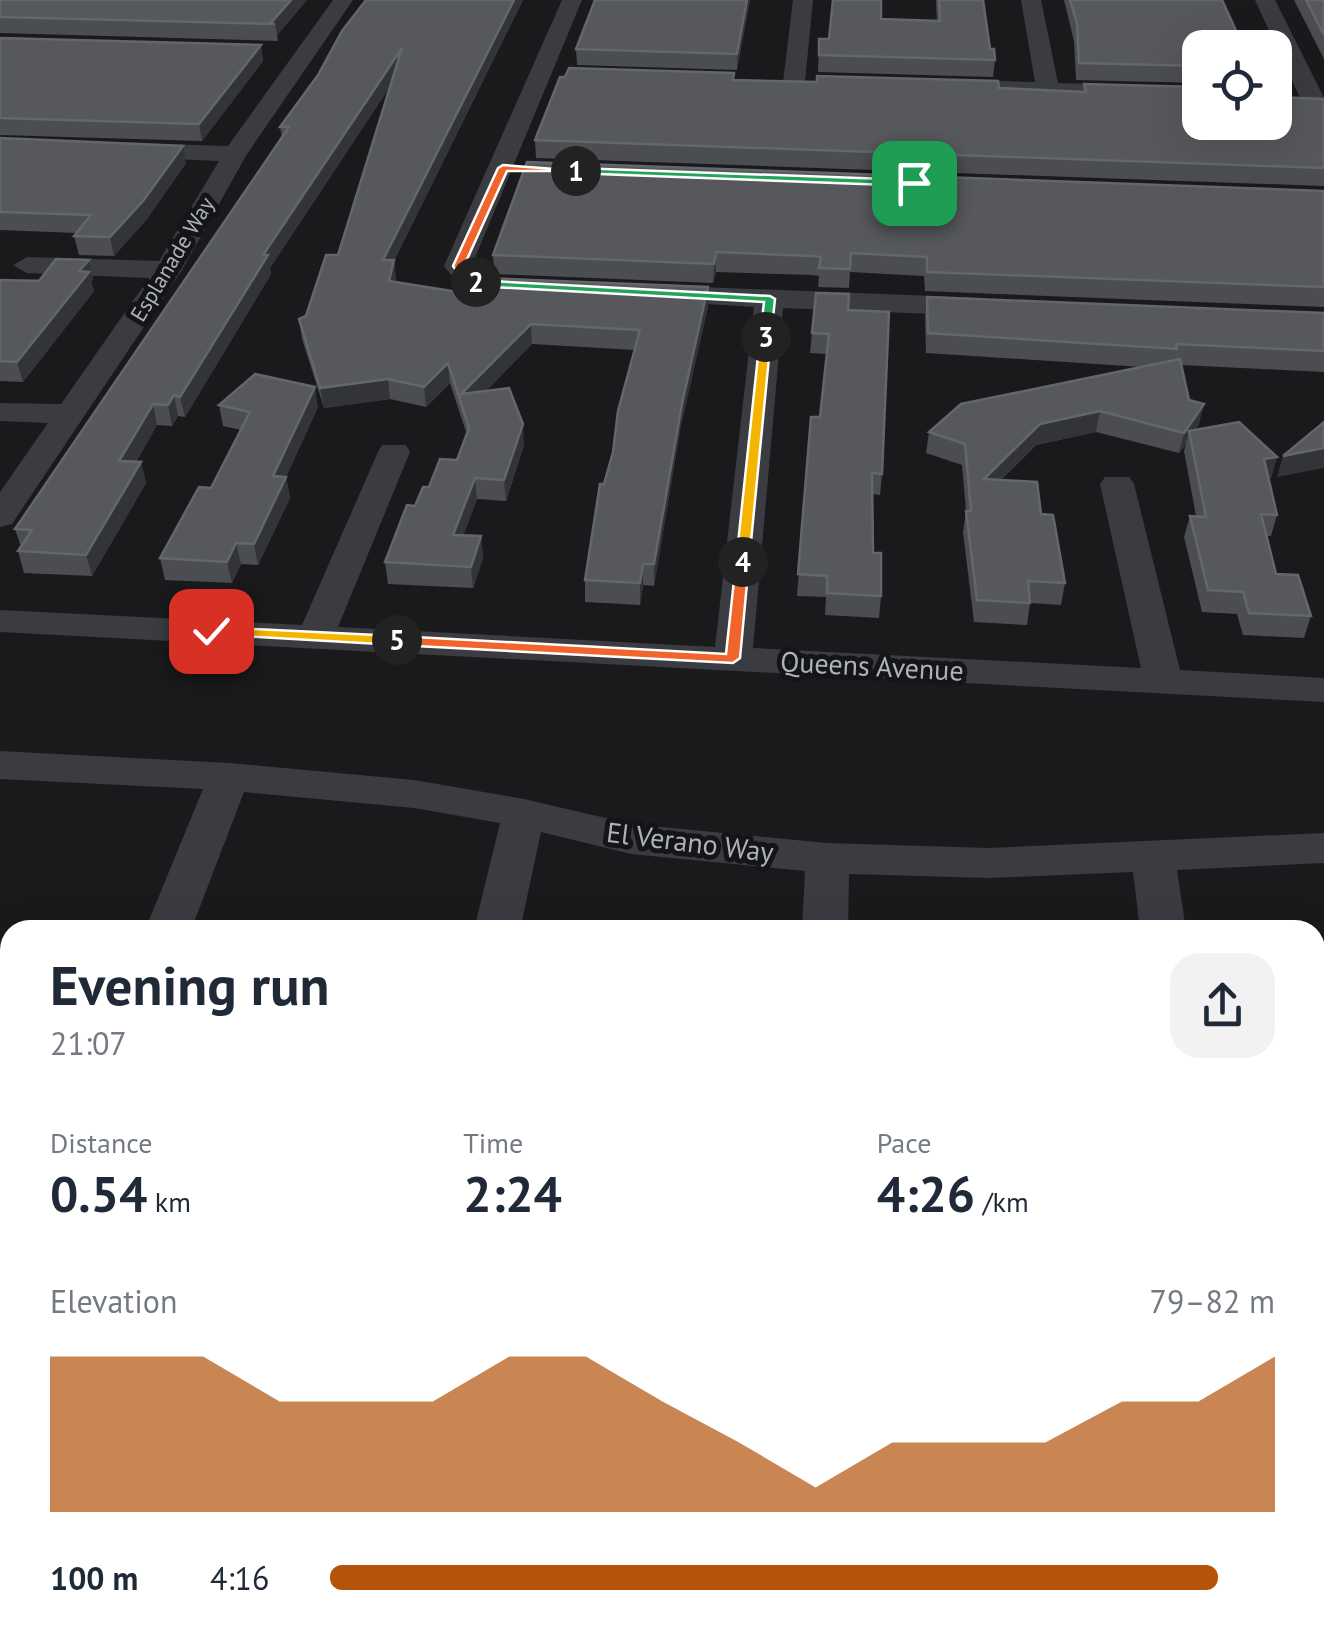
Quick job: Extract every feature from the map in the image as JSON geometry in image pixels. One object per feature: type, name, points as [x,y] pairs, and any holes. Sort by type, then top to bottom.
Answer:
[{"type":"street","name":"Esplanade Way","points":[[0,517],[168,270],[297,52],[343,0]]},
{"type":"street","points":[[560,289],[484,286],[467,279],[458,266],[513,168],[552,74],[572,0]]},
{"type":"street","points":[[794,82],[803,0]]},
{"type":"street","points":[[1031,0],[1048,90]]},
{"type":"street","points":[[1265,0],[1310,98]]},
{"type":"street","points":[[911,86],[1182,94]]},
{"type":"street","points":[[98,148],[235,154]]},
{"type":"street","points":[[27,265],[168,270]]},
{"type":"street","points":[[617,292],[1007,308]]},
{"type":"street","points":[[733,658],[770,299]]},
{"type":"street","points":[[0,412],[72,414]]},
{"type":"street","points":[[316,636],[394,452]]},
{"type":"street","points":[[1117,484],[1163,681]]},
{"type":"street","name":"Queens Avenue","points":[[0,621],[1324,690]]},
{"type":"street","name":"El Verano Way","points":[[0,764],[229,777],[414,794],[631,839],[828,858],[989,863],[1324,848]]},
{"type":"street","points":[[172,920],[229,777]]},
{"type":"street","points":[[499,920],[524,814]]},
{"type":"street","points":[[1152,857],[1161,920]]},
{"type":"street","points":[[825,920],[828,858]]},
{"type":"building","points":[[0,0],[291,0],[270,24],[0,17]]},
{"type":"building","points":[[366,0],[514,0],[383,260],[394,260],[389,281],[477,295],[484,278],[708,287],[682,404],[654,564],[643,564],[640,583],[585,580],[600,484],[604,484],[613,452],[618,411],[640,330],[531,324],[461,394],[509,388],[523,424],[504,480],[475,478],[453,535],[481,536],[471,567],[385,562],[407,505],[415,506],[423,487],[429,487],[440,459],[457,460],[469,428],[448,363],[424,387],[388,379],[320,388],[299,319],[306,316],[326,255],[338,255],[402,48],[263,255],[268,255],[180,397],[174,395],[168,405],[153,404],[119,461],[141,462],[86,555],[18,551],[32,530],[15,529],[289,127],[280,127]]},
{"type":"building","points":[[595,0],[747,0],[737,54],[576,49]]},
{"type":"building","points":[[833,0],[881,0],[881,19],[940,21],[939,0],[983,0],[995,60],[819,55],[819,39],[829,39]]},
{"type":"building","points":[[1070,0],[1222,0],[1236,30],[1182,30],[1182,66],[1079,63],[1077,24]]},
{"type":"building","points":[[1306,0],[1324,0],[1324,35]]},
{"type":"building","points":[[0,38],[261,45],[199,124],[0,118]]},
{"type":"building","points":[[569,68],[734,73],[733,80],[817,82],[817,76],[998,81],[999,88],[1086,92],[1084,84],[1182,87],[1182,140],[1292,140],[1292,98],[1324,99],[1324,168],[535,140],[560,77],[565,77]]},
{"type":"building","points":[[0,138],[183,146],[143,201],[110,237],[74,236],[91,215],[0,212]]},
{"type":"building","points":[[527,162],[1324,191],[1324,287],[927,272],[927,257],[851,253],[850,269],[819,268],[821,257],[716,252],[714,264],[493,255]]},
{"type":"building","points":[[56,259],[89,260],[79,271],[89,272],[17,362],[0,361],[0,280],[39,281]]},
{"type":"building","points":[[816,293],[849,294],[848,310],[889,312],[882,474],[872,473],[873,553],[881,553],[881,596],[827,593],[827,576],[798,574],[811,417],[820,417],[829,334],[812,333]]},
{"type":"building","points":[[927,297],[1324,313],[1324,351],[1176,344],[1177,349],[928,333]]},
{"type":"building","points":[[1180,359],[1189,400],[1204,404],[1184,433],[1100,411],[1040,424],[984,479],[1037,482],[1041,514],[1053,515],[1065,583],[1028,581],[1030,603],[977,600],[966,511],[971,511],[965,444],[929,432],[961,404]]},
{"type":"building","points":[[255,374],[315,387],[273,476],[286,477],[254,544],[236,543],[227,562],[160,558],[199,487],[211,488],[250,412],[219,405]]},
{"type":"building","points":[[1239,422],[1277,457],[1264,459],[1277,515],[1261,514],[1276,574],[1298,575],[1311,616],[1249,613],[1243,592],[1208,590],[1190,516],[1206,517],[1189,431]]},
{"type":"building","points":[[1324,422],[1324,448],[1283,456]]},
{"type":"route","points":[[211,631],[733,658],[770,299],[484,286],[467,279],[458,266],[503,168],[914,183]]}]
